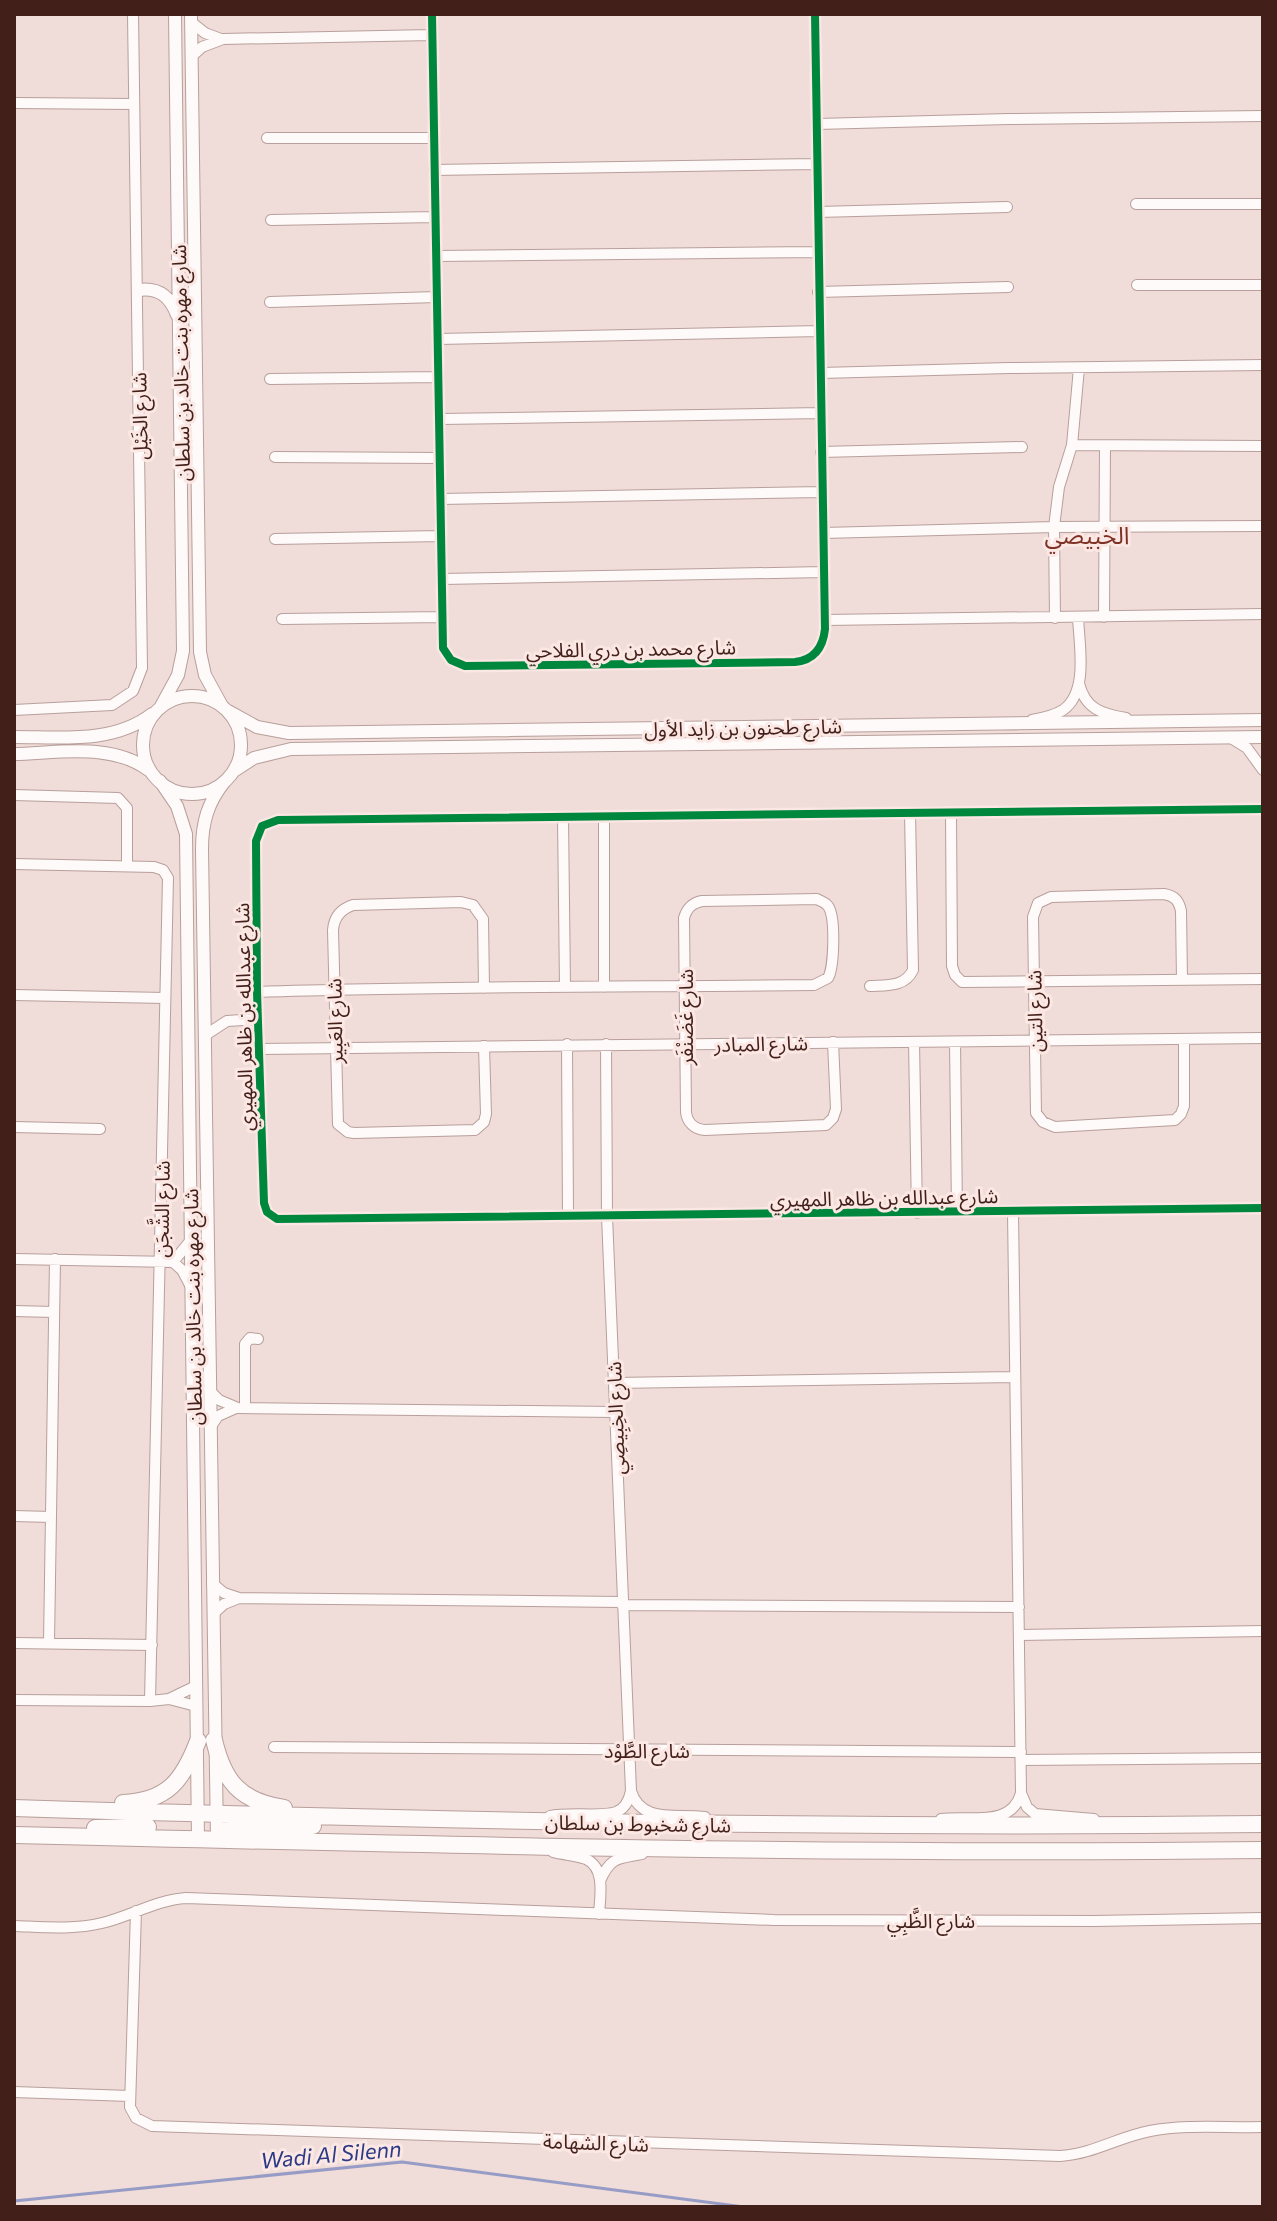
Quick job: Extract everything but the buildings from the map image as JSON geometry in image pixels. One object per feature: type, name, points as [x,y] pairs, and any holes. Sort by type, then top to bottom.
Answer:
[{"type":"main road","points":[[14,1808],[149,1799],[167,1790],[182,1777],[206,1740],[224,1773],[238,1790],[257,1801],[283,1808],[382,1812],[421,1819]]},
{"type":"main road","name":"شارع شخبوط بن سلطان","points":[[14,1808],[203,1824],[219,1840],[653,1850],[1263,1850]]},
{"type":"main road","points":[[219,1840],[223,1831],[231,1827],[308,1827],[336,1816]]},
{"type":"main road","name":"شارع شخبوط بن سلطان","points":[[14,1835],[71,1836],[336,1816],[734,1825],[1263,1824]]},
{"type":"street","name":"شارع الخَيْل","points":[[14,710],[112,705],[133,691],[141,674],[133,14]]},
{"type":"street","name":"شارع مهره بنت خالد بن سلطان","points":[[157,710],[178,675],[183,651],[175,14]]},
{"type":"street","name":"شارع محمد بن دري الفلاحي","points":[[432,14],[443,648],[446,654],[465,666],[802,661],[821,646],[825,620],[815,14]]},
{"type":"street","points":[[191,18],[205,33],[223,39],[432,35]]},
{"type":"street","name":"شارع مهره بنت خالد بن سلطان","points":[[191,18],[200,652],[205,675],[225,708]]},
{"type":"street","points":[[191,57],[202,47],[223,39]]},
{"type":"street","points":[[14,103],[134,104]]},
{"type":"street","points":[[817,124],[1263,116]]},
{"type":"street","points":[[267,138],[434,138]]},
{"type":"street","points":[[434,170],[816,164]]},
{"type":"street","points":[[1136,204],[1263,204]]},
{"type":"street","points":[[818,212],[1007,207]]},
{"type":"street","points":[[271,220],[435,217]]},
{"type":"street","points":[[436,256],[818,252]]},
{"type":"street","points":[[1137,285],[1263,285]]},
{"type":"street","points":[[818,292],[1008,287]]},
{"type":"street","points":[[138,290],[154,289],[168,297],[173,303],[180,328]]},
{"type":"street","points":[[270,302],[437,297]]},
{"type":"street","points":[[438,339],[819,331]]},
{"type":"street","points":[[821,373],[1263,365]]},
{"type":"street","points":[[1055,618],[1054,527],[1059,487],[1072,445],[1079,368]]},
{"type":"street","points":[[270,379],[439,377]]},
{"type":"street","points":[[440,419],[821,413]]},
{"type":"street","points":[[1072,445],[1263,446]]},
{"type":"street","points":[[1104,617],[1105,446]]},
{"type":"street","points":[[821,452],[1022,447]]},
{"type":"street","points":[[275,457],[439,458]]},
{"type":"street","points":[[440,499],[822,492]]},
{"type":"street","points":[[823,533],[1105,526],[1263,526]]},
{"type":"street","points":[[275,539],[441,536]]},
{"type":"street","points":[[442,579],[824,572]]},
{"type":"street","points":[[825,620],[1263,614]]},
{"type":"street","points":[[282,619],[443,617]]},
{"type":"street","points":[[1078,617],[1079,683],[1085,700],[1099,712],[1139,721]]},
{"type":"street","points":[[1019,723],[1060,712],[1073,700],[1079,683]]},
{"type":"street","points":[[14,737],[113,734],[135,725],[169,701],[191,696],[202,697],[225,708],[238,725],[241,741],[240,757],[229,776],[204,792],[193,793],[170,788],[134,761],[112,754],[14,754]]},
{"type":"street","name":"شارع طحنون بن زايد الأول","points":[[225,708],[257,727],[289,733],[1263,720]]},
{"type":"street","points":[[156,777],[146,761],[143,745],[146,728],[157,710]]},
{"type":"street","points":[[1230,737],[1247,748],[1263,770]]},
{"type":"street","name":"شارع طحنون بن زايد الأول","points":[[229,776],[254,758],[291,749],[1263,737]]},
{"type":"street","name":"شارع مهره بنت خالد بن سلطان","points":[[219,1840],[203,1824],[213,1614],[202,835],[209,806],[229,776]]},
{"type":"street","name":"شارع مهره بنت خالد بن سلطان","points":[[156,777],[177,806],[186,834],[196,1706],[206,1740]]},
{"type":"street","points":[[14,795],[118,798],[127,808],[127,866]]},
{"type":"street","name":"شارع عبدالله بن ظاهر المهيري","points":[[1263,809],[278,820],[265,824],[256,841],[264,1203],[273,1218],[319,1220],[1263,1208]]},
{"type":"street","points":[[951,812],[952,966],[955,975],[967,983],[1263,979]]},
{"type":"street","points":[[870,986],[901,983],[913,970],[910,813]]},
{"type":"street","points":[[604,817],[604,987]]},
{"type":"street","points":[[563,818],[565,987]]},
{"type":"street","name":"شارع الشَّجَن","points":[[14,864],[159,868],[168,878],[150,1701]]},
{"type":"street","name":"شارع التين","points":[[1182,980],[1180,905],[1173,897],[1164,894],[1051,897],[1043,899],[1035,907],[1035,1107],[1043,1122],[1055,1127],[1175,1120],[1183,1110],[1184,1039]]},
{"type":"street","name":"شارع غَضَنْفَر","points":[[684,986],[814,985],[824,982],[831,974],[833,964],[831,913],[822,901],[702,901],[690,906],[684,918],[684,986],[686,1116],[691,1125],[705,1130],[826,1125],[836,1109],[833,1042]]},
{"type":"street","name":"شارع العَبِير","points":[[484,988],[483,919],[473,905],[461,902],[353,905],[344,909],[333,925],[336,1118],[342,1129],[354,1133],[472,1132],[482,1125],[486,1114],[484,1046]]},
{"type":"street","points":[[1263,973],[1263,988]]},
{"type":"street","points":[[257,992],[684,986]]},
{"type":"street","points":[[14,995],[165,998]]},
{"type":"street","name":"شارع عبدالله بن ظاهر المهيري","points":[[203,1008],[227,1021]]},
{"type":"street","name":"شارع عبدالله بن ظاهر المهيري","points":[[204,1036],[227,1021],[258,1019]]},
{"type":"street","name":"شارع المبادر","points":[[259,1049],[1263,1038]]},
{"type":"street","points":[[914,1042],[917,1213]]},
{"type":"street","points":[[955,1042],[957,1212]]},
{"type":"street","points":[[567,1044],[568,1216]]},
{"type":"street","name":"شارع الخِبِيصِي","points":[[606,1044],[607,1216],[631,1791]]},
{"type":"street","points":[[14,1127],[100,1129]]},
{"type":"street","points":[[916,1826],[951,1818],[1002,1817],[1017,1805],[1021,1793],[1013,1212]]},
{"type":"street","points":[[173,1262],[191,1240]]},
{"type":"street","points":[[14,1259],[173,1262],[182,1270],[192,1290]]},
{"type":"street","points":[[49,1643],[55,1259]]},
{"type":"street","points":[[14,1311],[54,1312]]},
{"type":"street","points":[[242,1408],[245,1344],[250,1338],[258,1339]]},
{"type":"street","points":[[614,1383],[1015,1377]]},
{"type":"street","points":[[209,1390],[219,1400],[242,1408]]},
{"type":"street","points":[[210,1428],[224,1412],[242,1408],[614,1412]]},
{"type":"street","points":[[14,1516],[51,1517]]},
{"type":"street","points":[[212,1583],[224,1593],[239,1598],[1019,1607]]},
{"type":"street","points":[[213,1614],[224,1604],[239,1598]]},
{"type":"street","points":[[1020,1635],[1263,1631]]},
{"type":"street","points":[[14,1643],[152,1645]]},
{"type":"street","points":[[14,1700],[150,1701],[169,1699],[196,1686]]},
{"type":"street","points":[[169,1699],[196,1706]]},
{"type":"street","name":"شارع الطَّوْد","points":[[274,1747],[1263,1758]]},
{"type":"street","points":[[531,1821],[571,1812],[613,1813],[627,1803],[631,1791]]},
{"type":"street","points":[[631,1791],[639,1808],[650,1814],[700,1816],[734,1825]]},
{"type":"street","points":[[1021,1793],[1027,1807],[1035,1814],[1090,1818],[1123,1826]]},
{"type":"street","points":[[543,1848],[587,1860],[596,1868],[600,1881],[599,1914]]},
{"type":"street","points":[[600,1881],[615,1859],[653,1850]]},
{"type":"street","name":"شارع الظَّبِي","points":[[14,1926],[78,1927],[106,1922],[166,1901],[186,1898],[774,1920],[1263,1918]]},
{"type":"street","points":[[14,2092],[130,2096],[136,1911]]},
{"type":"street","name":"شارع الشهامة","points":[[130,2096],[130,2107],[136,2118],[146,2125],[158,2127],[1044,2156],[1091,2152],[1130,2136],[1160,2129],[1263,2127]]},
{"type":"waterway","name":"Wadi Al Silenn","points":[[14,2201],[402,2162],[744,2207]]},
{"type":"cycle path","points":[[432,14],[443,648],[451,660],[465,666],[795,662],[807,659],[820,647],[825,629],[815,14]]},
{"type":"cycle path","points":[[1263,809],[278,820],[262,826],[256,841],[264,1203],[267,1212],[277,1219],[1263,1208]]},
{"type":"district","name":"الخبيصي","points":[[1087,534]]}]
